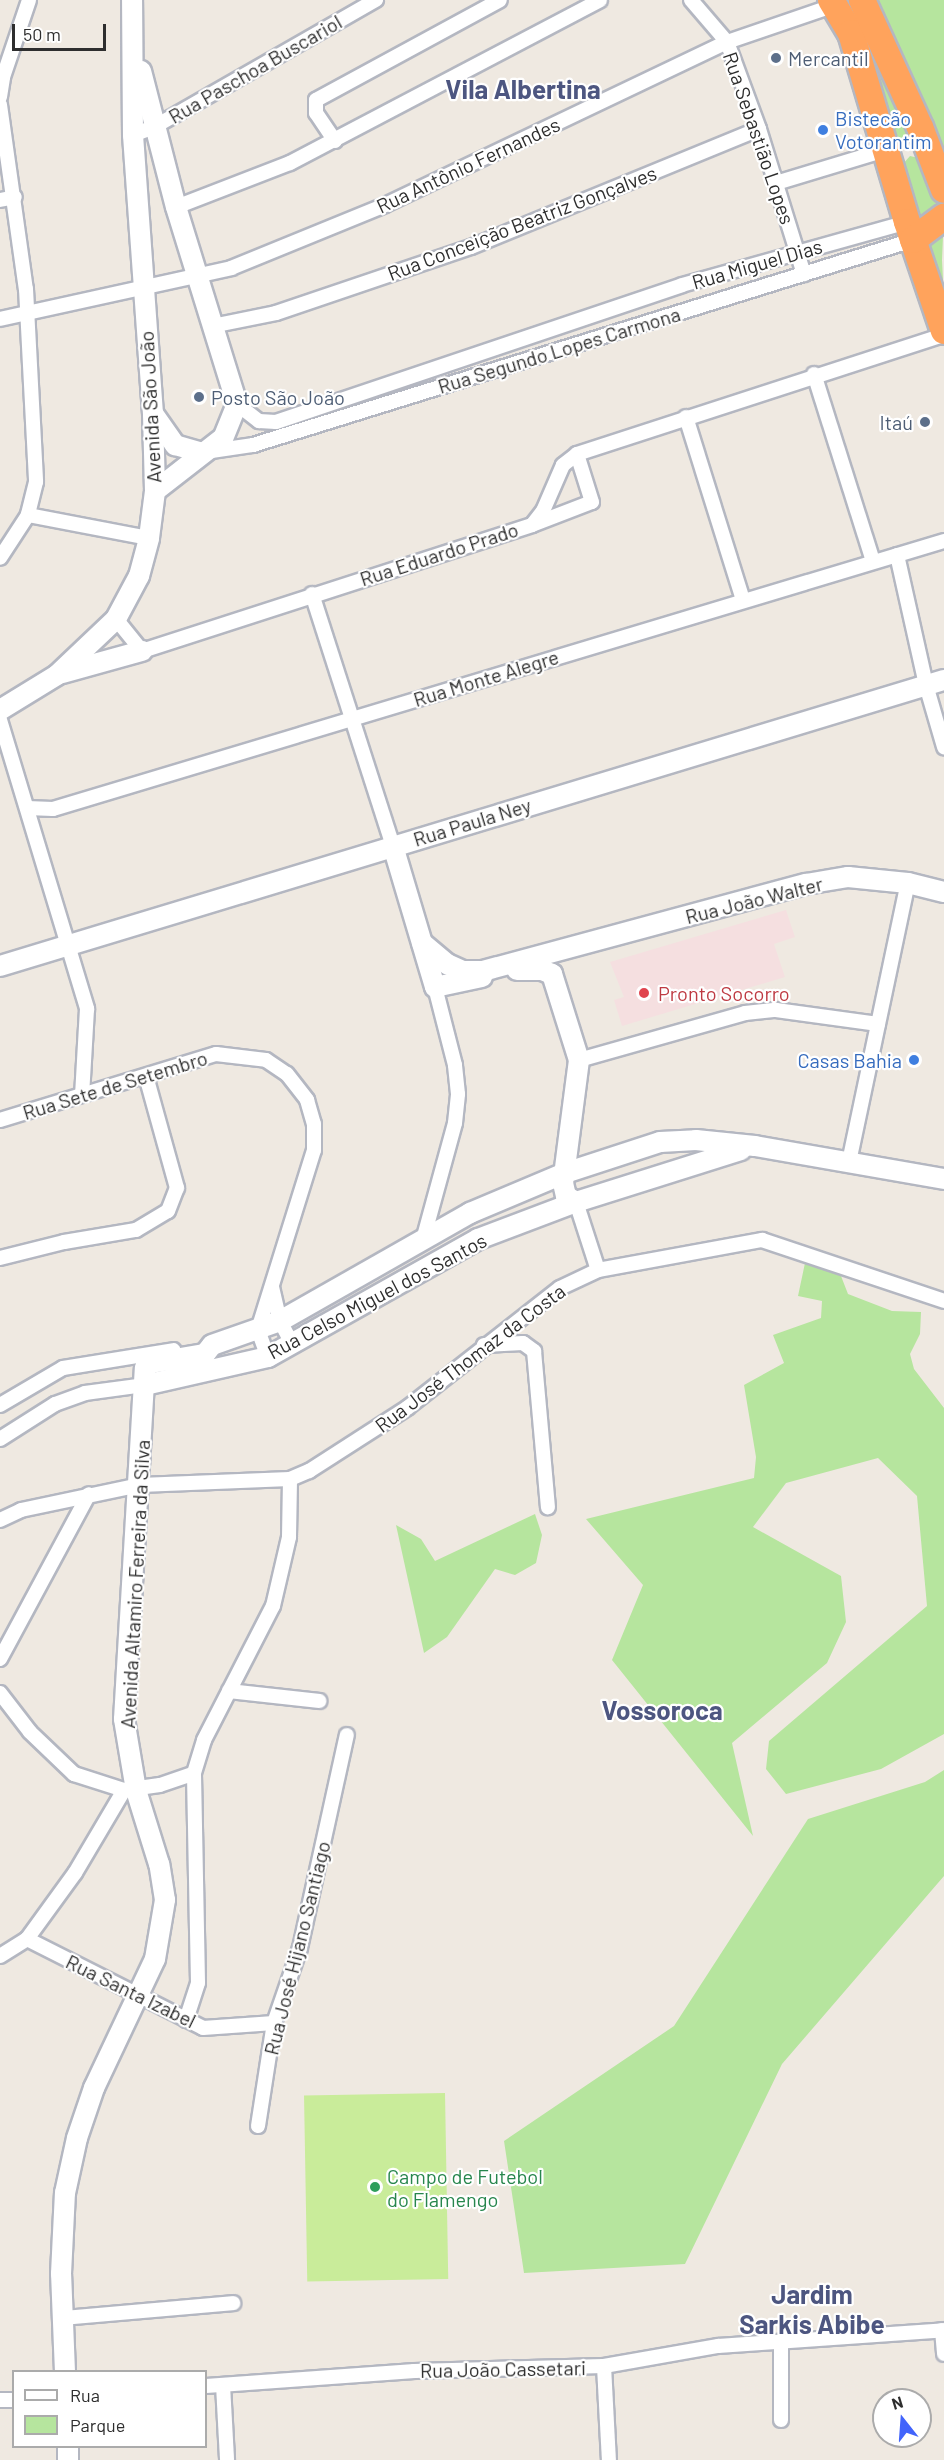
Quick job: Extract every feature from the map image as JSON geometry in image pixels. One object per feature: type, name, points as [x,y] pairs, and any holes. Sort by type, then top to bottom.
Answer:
[{"type":"highway","points":[[862,0],[944,190]]},
{"type":"highway","points":[[833,3],[850,33],[910,231],[944,333]]},
{"type":"highway","points":[[885,150],[910,147],[932,158]]},
{"type":"highway","points":[[910,231],[944,217]]},
{"type":"main road","name":"Avenida São João","points":[[0,710],[57,675],[117,619],[139,576],[149,538],[155,491],[153,414],[133,135],[132,0]]},
{"type":"main road","name":"Avenida São João","points":[[134,39],[154,128],[176,207],[237,404]]},
{"type":"main road","points":[[155,491],[228,431],[237,404]]},
{"type":"main road","points":[[153,414],[175,445],[203,453]]},
{"type":"main road","points":[[57,675],[142,651]]},
{"type":"main road","name":"Rua Paula Ney","points":[[0,966],[935,683]]},
{"type":"main road","points":[[393,846],[435,987],[525,968],[552,974]]},
{"type":"main road","name":"Rua João Walter","points":[[422,943],[447,964],[463,971],[483,971],[566,951],[806,884],[848,878],[908,884],[944,892]]},
{"type":"main road","points":[[566,951],[552,974],[579,1059],[563,1189],[576,1202]]},
{"type":"main road","name":"Rua Celso Miguel dos Santos","points":[[212,1345],[280,1321],[470,1213],[565,1173],[660,1142],[696,1140],[755,1146],[944,1179]]},
{"type":"main road","name":"Rua Celso Miguel dos Santos","points":[[145,1385],[268,1357],[348,1314],[426,1264],[478,1239],[576,1202],[755,1146]]},
{"type":"main road","points":[[423,1240],[431,1256],[426,1264]]},
{"type":"main road","points":[[145,1385],[145,1368],[151,1364],[205,1354],[212,1345]]},
{"type":"main road","name":"Avenida Altamiro Ferreira da Silva","points":[[65,2370],[62,2234],[65,2193],[77,2138],[94,2088],[155,1959],[165,1900],[159,1864],[130,1790],[124,1719],[145,1385]]},
{"type":"street","points":[[0,97],[1,78],[29,0]]},
{"type":"street","name":"Rua Paschoa Buscariol","points":[[133,135],[154,128],[376,0]]},
{"type":"street","points":[[334,141],[316,113],[316,100],[500,0]]},
{"type":"street","points":[[176,207],[290,163],[600,0]]},
{"type":"street","name":"Rua Sebastião Lopes","points":[[691,0],[727,42],[759,129],[804,274]]},
{"type":"street","name":"Rua Antônio Fernandes","points":[[0,319],[143,285],[198,277],[231,268],[385,205],[727,42],[833,3]]},
{"type":"street","points":[[0,105],[15,197],[26,314],[36,483],[28,515],[0,558]]},
{"type":"street","name":"Rua Conceição Beatriz Gonçalves","points":[[213,326],[276,313],[471,247],[759,129]]},
{"type":"street","points":[[776,183],[885,150]]},
{"type":"street","points":[[0,200],[15,197]]},
{"type":"street","name":"Rua Miguel Dias","points":[[272,422],[682,285],[796,253],[910,231]]},
{"type":"street","name":"Rua Segundo Lopes Carmona","points":[[203,453],[277,438],[804,274],[910,231]]},
{"type":"street","points":[[532,525],[592,502],[577,454],[944,333]]},
{"type":"street","points":[[814,374],[873,561]]},
{"type":"street","points":[[237,404],[259,421],[272,422],[277,438]]},
{"type":"street","points":[[686,417],[743,600]]},
{"type":"street","name":"Rua Eduardo Prado","points":[[142,651],[312,594],[532,525],[543,511],[563,465],[577,454]]},
{"type":"street","points":[[28,515],[149,538]]},
{"type":"street","name":"Rua Monte Alegre","points":[[27,808],[53,809],[873,561],[944,542]]},
{"type":"street","points":[[897,555],[935,683],[944,747]]},
{"type":"street","points":[[312,594],[393,846]]},
{"type":"street","points":[[117,619],[142,651]]},
{"type":"street","points":[[0,720],[87,1009],[82,1095]]},
{"type":"street","points":[[849,1162],[908,884]]},
{"type":"street","points":[[423,1240],[455,1123],[458,1094],[455,1065],[435,987]]},
{"type":"street","points":[[579,1059],[745,1013],[776,1010],[878,1024]]},
{"type":"street","name":"Rua Sete de Setembro","points":[[0,1120],[216,1054],[248,1055],[266,1060],[287,1074],[307,1100],[314,1124],[314,1150],[258,1330]]},
{"type":"street","points":[[0,1258],[64,1242],[136,1230],[168,1211],[177,1188],[146,1076]]},
{"type":"street","points":[[576,1202],[598,1270]]},
{"type":"street","name":"Rua José Thomaz da Costa","points":[[290,1479],[309,1471],[407,1408],[484,1344],[560,1288],[598,1270],[762,1240],[944,1301]]},
{"type":"street","points":[[272,1287],[280,1321],[293,1345]]},
{"type":"street","points":[[258,1330],[268,1357]]},
{"type":"street","points":[[484,1344],[523,1343],[534,1351],[548,1507]]},
{"type":"street","name":"Rua Celso Miguel dos Santos","points":[[0,1406],[29,1386],[80,1363],[212,1345]]},
{"type":"street","name":"Rua Celso Miguel dos Santos","points":[[0,1439],[55,1404],[85,1393],[145,1385]]},
{"type":"street","points":[[0,1520],[21,1510],[140,1485],[290,1479],[283,1571],[273,1605],[204,1740],[194,1773],[198,1983],[186,2020]]},
{"type":"street","points":[[0,1659],[89,1494]]},
{"type":"street","points":[[229,1691],[319,1701]]},
{"type":"street","points":[[0,1693],[30,1732],[74,1774],[130,1790],[194,1773]]},
{"type":"street","name":"Rua José Hijano Santiago","points":[[258,2126],[274,2023],[300,1948],[347,1735]]},
{"type":"street","points":[[0,1956],[27,1939],[75,1873],[130,1790]]},
{"type":"street","name":"Rua Santa Izabel","points":[[27,1939],[203,2028],[274,2023]]},
{"type":"street","points":[[63,2318],[233,2303]]},
{"type":"street","points":[[943,2330],[944,2354]]},
{"type":"street","name":"Rua João Cassetari","points":[[207,2386],[414,2371],[604,2366],[718,2346],[943,2330]]},
{"type":"street","points":[[781,2420],[782,2343]]},
{"type":"street","points":[[604,2366],[609,2460]]},
{"type":"street","points":[[223,2385],[227,2460]]},
{"type":"shaded area","points":[[786,910],[795,937],[774,944],[785,977],[622,1026],[614,1000],[624,997],[610,962]]},
{"type":"green space","points":[[838,0],[855,0],[921,142],[908,139],[890,143]]},
{"type":"green space","points":[[868,0],[944,0],[944,154]]},
{"type":"green space","points":[[910,156],[919,158],[937,197],[937,211],[920,227],[902,165]]},
{"type":"green space","points":[[943,236],[942,260],[944,300],[926,245]]},
{"type":"green space","points":[[805,1263],[841,1276],[848,1294],[892,1311],[921,1312],[920,1334],[910,1354],[914,1369],[944,1408],[944,1734],[881,1769],[786,1794],[766,1769],[769,1741],[927,1606],[917,1496],[878,1458],[786,1483],[753,1527],[841,1576],[846,1622],[827,1663],[732,1743],[753,1836],[612,1660],[643,1585],[586,1519],[754,1478],[756,1457],[744,1385],[784,1363],[773,1335],[821,1318],[822,1301],[798,1296]]},
{"type":"green space","points":[[535,1514],[542,1535],[536,1563],[515,1575],[495,1569],[447,1637],[424,1653],[396,1525],[421,1539],[435,1561]]},
{"type":"green space","points":[[944,1770],[944,1876],[782,2064],[685,2264],[524,2273],[504,2141],[674,2026],[808,1819],[925,1782]]},
{"type":"green space","name":"Campo de Futebol do Flamengo","points":[[445,2093],[448,2279],[307,2281],[304,2095]]},
{"type":"place","name":"Mercantil","points":[[776,58]]},
{"type":"place","name":"Bistecão Votorantim","points":[[823,130]]},
{"type":"place","name":"Posto São João","points":[[199,397]]},
{"type":"place","name":"Itaú","points":[[925,422]]},
{"type":"place","name":"Pronto Socorro","points":[[644,993]]},
{"type":"place","name":"Casas Bahia","points":[[914,1060]]},
{"type":"place","name":"Campo de Futebol do Flamengo","points":[[375,2187]]},
{"type":"district","name":"Vila Albertina","points":[[523,89]]},
{"type":"district","name":"Vossoroca","points":[[662,1710]]},
{"type":"district","name":"Jardim Sarkis Abibe","points":[[812,2309]]}]
